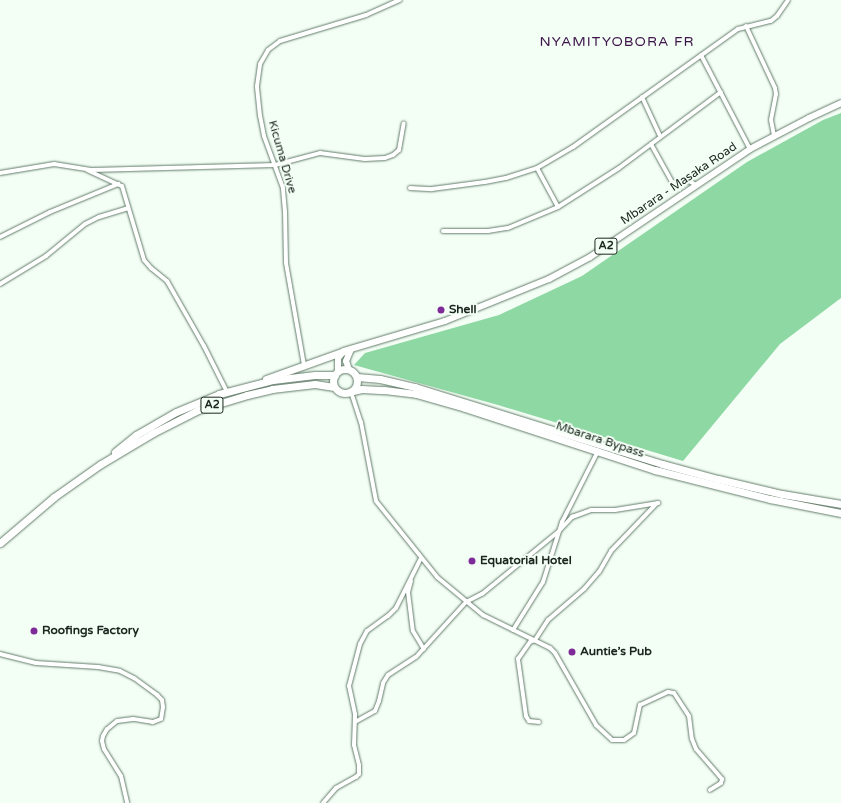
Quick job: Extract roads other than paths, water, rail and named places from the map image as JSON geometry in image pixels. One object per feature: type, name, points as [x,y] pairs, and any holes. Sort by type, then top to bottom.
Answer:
[{"type":"highway","name":"A2","points":[[255,384],[288,370],[347,350]]},
{"type":"highway","name":"A2","points":[[0,543],[54,497],[101,464],[136,435],[176,412],[227,392],[255,384],[290,378],[336,373],[343,369],[349,370]]},
{"type":"highway","points":[[288,370],[287,373],[290,378]]},
{"type":"highway","points":[[349,370],[357,377],[357,385],[352,392]]},
{"type":"highway","points":[[334,387],[333,381],[336,373]]},
{"type":"highway","name":"Mbarara Bypass","points":[[357,377],[380,379],[414,387],[662,464],[718,479],[782,494],[841,504]]},
{"type":"highway","name":"A2","points":[[101,464],[160,430],[213,405],[247,394],[304,384],[322,384],[334,387],[342,393],[352,392]]},
{"type":"highway","name":"Mbarara Bypass","points":[[352,392],[362,389],[416,394],[599,450],[655,470],[721,488],[841,513]]},
{"type":"main road","name":"Mbarara - Masaka Road","points":[[347,350],[445,321],[550,279],[590,257],[750,149],[841,103]]},
{"type":"main road","points":[[347,350],[346,361],[349,370]]},
{"type":"main road","points":[[336,373],[338,358],[347,350]]},
{"type":"street","name":"Kicuma Drive","points":[[304,365],[286,263],[283,188],[264,136],[257,86],[260,64],[268,50],[280,41],[366,15],[400,0]]},
{"type":"street","points":[[410,188],[432,189],[485,182],[506,178],[537,168],[573,147],[738,29],[771,21],[777,16],[788,0]]},
{"type":"street","points":[[746,26],[775,88],[776,94],[771,120],[774,136]]},
{"type":"street","points":[[701,55],[750,149]]},
{"type":"street","points":[[443,231],[488,231],[508,228],[558,207],[619,168],[721,92]]},
{"type":"street","points":[[642,97],[660,136]]},
{"type":"street","points":[[0,173],[54,164],[85,169],[275,165],[320,153],[357,158],[385,158],[399,150],[404,123]]},
{"type":"street","points":[[650,144],[672,182],[689,181],[696,185]]},
{"type":"street","points":[[537,168],[558,207]]},
{"type":"street","points":[[85,169],[122,186],[144,260],[150,268],[167,281],[204,346],[227,392]]},
{"type":"street","points":[[0,237],[50,212],[118,184]]},
{"type":"street","points":[[0,284],[46,256],[85,224],[99,217],[128,208]]},
{"type":"street","points":[[352,392],[362,430],[376,501],[437,577],[483,615],[550,648],[555,653],[596,724],[612,740],[624,740],[634,733],[640,705],[668,692],[674,693],[689,716],[692,739],[696,749],[722,779],[721,783],[710,790]]},
{"type":"street","points":[[513,630],[543,582],[558,532],[599,450]]},
{"type":"street","points":[[355,722],[375,711],[385,679],[411,661],[424,649],[466,602],[482,594],[558,532],[572,517],[591,510],[615,510],[658,503],[611,551],[599,572],[584,589],[548,620],[535,640],[530,642],[518,659],[526,716],[529,721],[539,722]]},
{"type":"street","points":[[323,803],[336,788],[359,774],[359,765],[354,744],[355,722],[349,686],[360,644],[368,631],[396,608],[421,558]]},
{"type":"street","points":[[411,576],[408,592],[413,631],[424,649]]},
{"type":"street","points":[[0,654],[36,663],[68,667],[98,667],[120,671],[134,678],[162,700],[163,707],[160,719],[153,722],[133,719],[117,721],[107,729],[103,736],[102,741],[104,749],[121,776],[127,803]]},
{"type":"place","name":"Shell","points":[[441,310]]},
{"type":"place","name":"Equatorial Hotel","points":[[472,561]]},
{"type":"place","name":"Roofings Factory","points":[[34,631]]},
{"type":"place","name":"Auntie’s Pub","points":[[572,652]]},
{"type":"district","name":"NYAMITYOBORA FR","points":[[617,42]]}]
